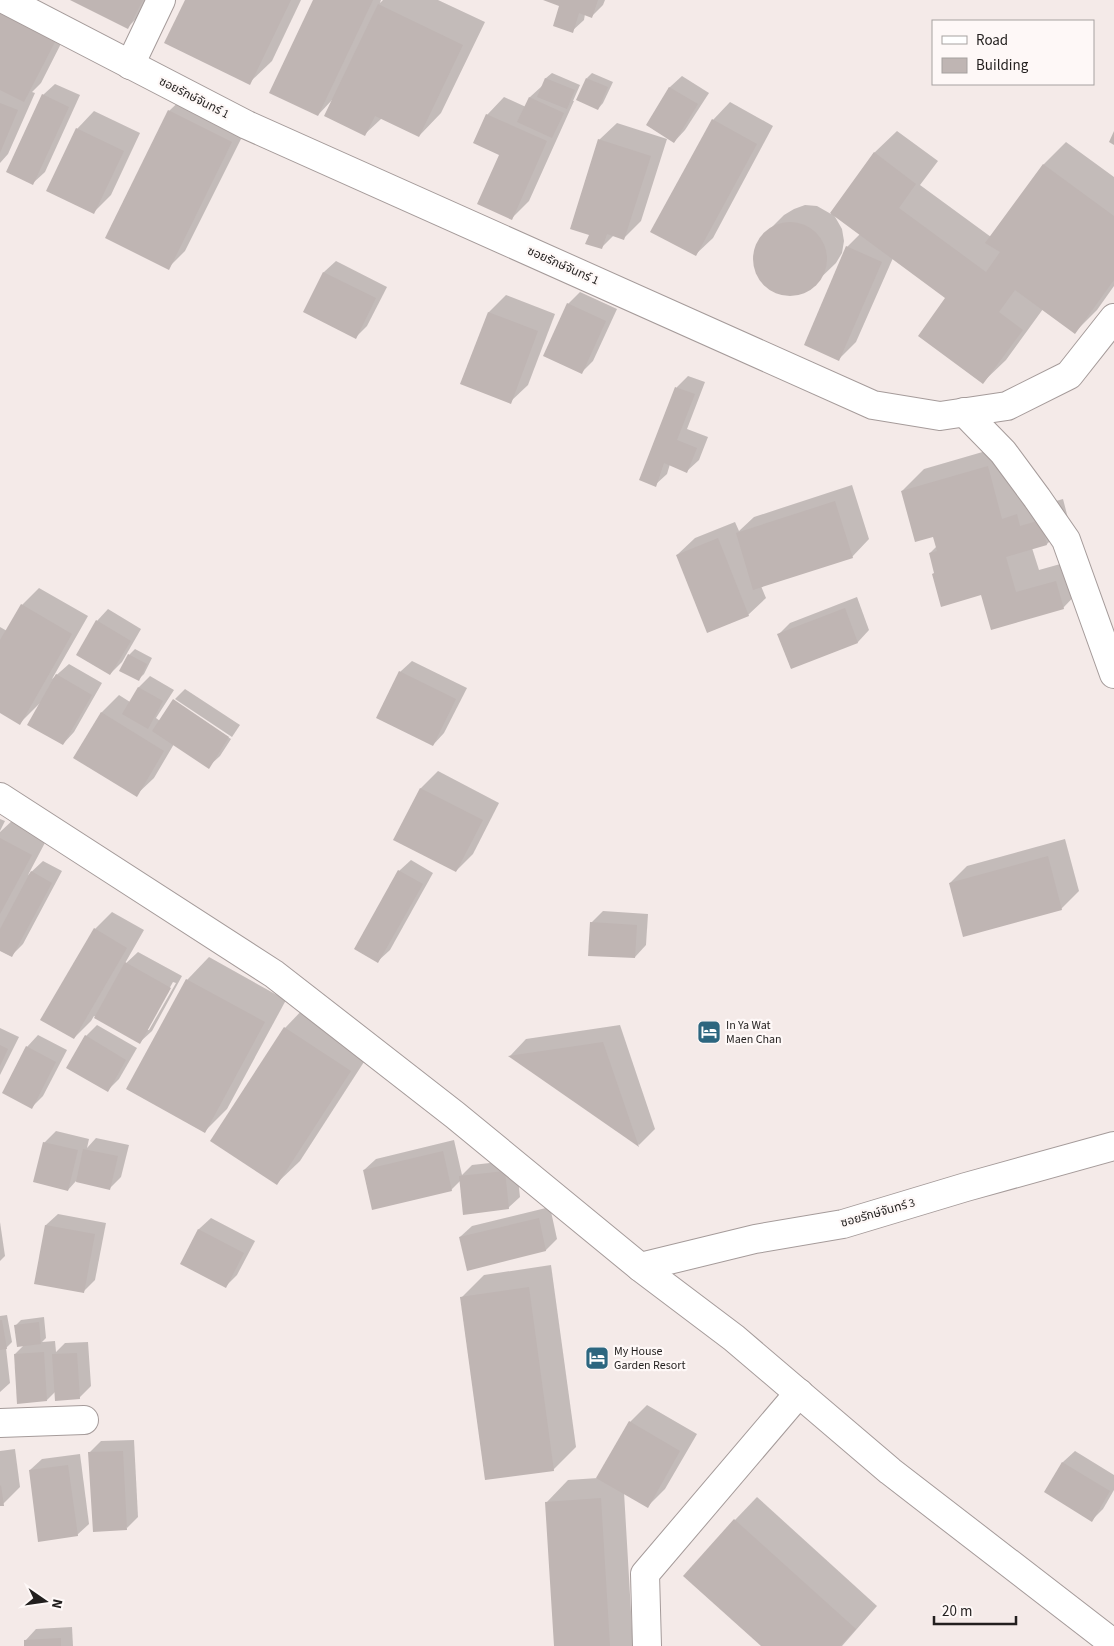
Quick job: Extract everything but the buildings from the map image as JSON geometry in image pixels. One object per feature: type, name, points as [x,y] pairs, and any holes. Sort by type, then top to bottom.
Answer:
[{"type":"street","name":"ซอยรักษ์จันทร์ 1","points":[[6,0],[247,125],[873,405],[940,416],[1007,406],[1069,375],[1114,318]]},
{"type":"street","points":[[130,65],[161,0]]},
{"type":"street","points":[[964,412],[1003,452],[1066,540],[1113,667]]},
{"type":"street","points":[[0,797],[274,974],[455,1115],[640,1267],[734,1338],[890,1471],[1114,1644]]},
{"type":"street","name":"ซอยรักษ์จันทร์ 3","points":[[640,1267],[755,1239],[843,1224],[966,1187],[1114,1146]]},
{"type":"street","points":[[647,1646],[645,1574],[800,1393]]},
{"type":"street","points":[[0,1423],[84,1420]]},
{"type":"place","name":"In Ya Wat Maen Chan","points":[[709,1032]]},
{"type":"place","name":"My House Garden Resort","points":[[597,1358]]}]
